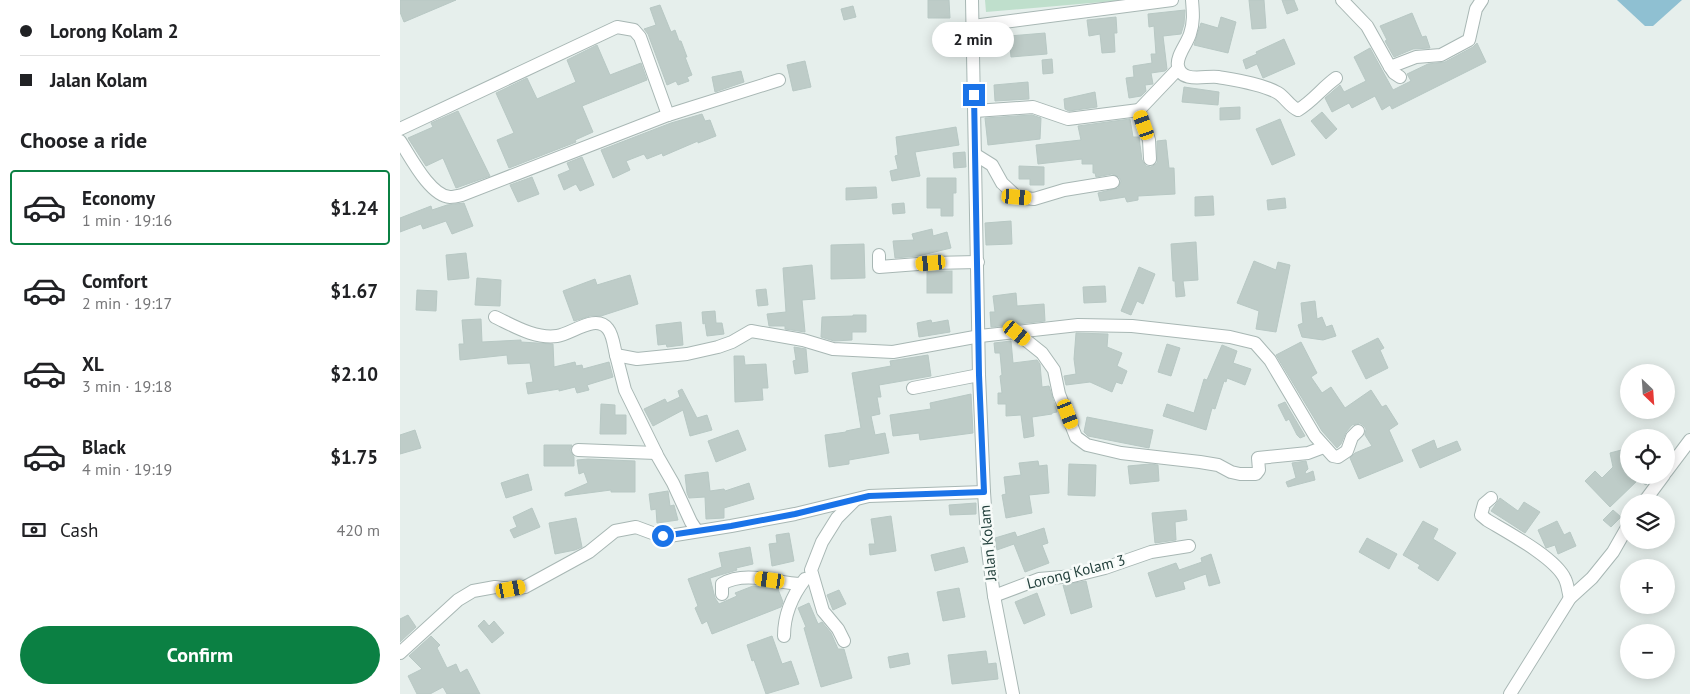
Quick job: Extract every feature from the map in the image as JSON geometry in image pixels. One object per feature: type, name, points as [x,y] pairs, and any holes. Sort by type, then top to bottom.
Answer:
[{"type":"street","name":"Jalan Kolam","points":[[972,0],[980,336],[979,375],[984,492],[988,551],[994,596],[1013,694]]},
{"type":"street","points":[[973,26],[1172,0]]},
{"type":"street","points":[[1192,0],[1193,22],[1190,36],[1177,62],[1178,69],[1184,76],[1199,78],[1216,76],[1262,87],[1278,93],[1293,108],[1298,110],[1309,104],[1319,91],[1336,78]]},
{"type":"street","points":[[1342,0],[1366,26],[1390,67],[1400,77]]},
{"type":"street","points":[[1390,67],[1416,57],[1442,55],[1469,40],[1476,9],[1482,0]]},
{"type":"street","points":[[400,129],[617,27],[634,30],[640,38],[668,115]]},
{"type":"street","points":[[975,111],[1033,108],[1068,119],[1139,110],[1178,69]]},
{"type":"street","points":[[400,141],[428,183],[439,194],[450,197],[462,195],[668,115],[780,80]]},
{"type":"street","points":[[1139,110],[1149,140],[1150,159]]},
{"type":"street","points":[[976,155],[992,165],[1002,183],[1017,197],[1034,199],[1064,190],[1113,182]]},
{"type":"street","points":[[879,255],[879,267],[978,262]]},
{"type":"street","points":[[495,317],[531,334],[558,336],[593,323],[601,324],[609,329],[625,390],[697,531]]},
{"type":"street","points":[[616,355],[637,359],[687,354],[732,342],[751,331],[803,340],[833,349],[892,352],[980,336],[1078,325],[1132,326],[1230,337],[1255,343],[1270,360],[1315,436],[1333,456],[1338,457],[1347,452],[1352,437],[1358,431]]},
{"type":"street","points":[[1017,333],[1042,353],[1054,370],[1058,394],[1076,437],[1087,445],[1121,453],[1218,465],[1231,472],[1240,474],[1256,474],[1259,470],[1258,458],[1308,453],[1324,447]]},
{"type":"street","points":[[913,388],[979,375]]},
{"type":"street","points":[[1675,460],[1690,440]]},
{"type":"street","points":[[578,450],[656,453]]},
{"type":"street","points":[[400,653],[458,600],[473,590],[495,587],[511,589],[524,587],[589,552],[615,531],[636,528],[663,536],[795,514],[869,496],[984,492]]},
{"type":"street","points":[[784,636],[784,623],[789,607],[811,570],[822,542],[836,518],[857,498]]},
{"type":"street","points":[[1492,498],[1484,504],[1481,515],[1556,566],[1565,578],[1570,598]]},
{"type":"street","points":[[1510,694],[1570,598],[1592,578],[1613,552],[1620,540]]},
{"type":"street","name":"Lorong Kolam 3","points":[[994,596],[1039,578],[1073,576],[1105,568],[1151,552],[1189,546]]},
{"type":"street","points":[[811,570],[823,611],[838,629],[844,641]]},
{"type":"street","points":[[722,594],[722,584],[731,578],[751,577],[783,583],[801,584]]},
{"type":"green space","points":[[985,0],[1126,0],[986,12]]},
{"type":"water","points":[[1617,0],[1682,0],[1653,26],[1645,26]]},
{"type":"building","points":[[400,0],[456,0],[404,22],[400,12]]},
{"type":"building","points":[[928,0],[949,0],[950,18],[928,18]]},
{"type":"building","points":[[1249,0],[1264,0],[1266,28],[1252,29]]},
{"type":"building","points":[[1282,0],[1294,0],[1298,10],[1287,14]]},
{"type":"building","points":[[660,5],[671,32],[675,30],[679,41],[681,41],[692,75],[687,77],[689,81],[678,85],[676,81],[667,85],[648,34],[644,29],[656,25],[650,8]]},
{"type":"building","points":[[853,6],[856,17],[844,20],[841,9]]},
{"type":"building","points":[[1185,10],[1181,34],[1163,36],[1167,69],[1151,73],[1153,84],[1145,85],[1146,91],[1141,96],[1129,98],[1126,78],[1134,77],[1133,66],[1152,63],[1151,54],[1156,54],[1154,26],[1149,27],[1148,14]]},
{"type":"building","points":[[1412,13],[1422,37],[1426,36],[1430,48],[1413,49],[1394,57],[1385,41],[1387,40],[1380,26]]},
{"type":"building","points":[[1116,17],[1117,33],[1114,33],[1115,52],[1102,53],[1100,34],[1089,36],[1087,20]]},
{"type":"building","points":[[1221,17],[1236,22],[1228,53],[1194,45],[1201,23],[1218,28]]},
{"type":"building","points":[[1045,33],[1047,54],[1011,57],[1009,36]]},
{"type":"building","points":[[1284,39],[1295,64],[1263,78],[1257,64],[1246,69],[1243,60]]},
{"type":"building","points":[[1477,43],[1486,62],[1392,109],[1390,105],[1382,110],[1375,96],[1352,108],[1349,103],[1332,112],[1325,98],[1340,85],[1344,92],[1366,81],[1354,57],[1370,48],[1393,90],[1411,81],[1407,74],[1428,64],[1445,62]]},
{"type":"building","points":[[597,45],[610,75],[641,63],[647,80],[582,106],[593,132],[575,140],[576,142],[509,168],[497,140],[514,133],[496,93],[527,78],[537,99],[576,82],[567,60]]},
{"type":"building","points":[[1052,59],[1053,73],[1043,74],[1042,60]]},
{"type":"building","points":[[805,61],[811,87],[793,91],[787,65]]},
{"type":"building","points":[[741,71],[744,82],[715,92],[712,77]]},
{"type":"building","points":[[1028,82],[1029,99],[995,101],[994,85]]},
{"type":"building","points":[[1184,87],[1219,92],[1218,105],[1182,102]]},
{"type":"building","points":[[1095,92],[1097,107],[1069,111],[1065,109],[1064,99]]},
{"type":"building","points":[[1240,107],[1240,119],[1220,120],[1220,108]]},
{"type":"building","points":[[458,111],[490,176],[456,188],[443,158],[426,166],[408,138],[433,127],[431,123]]},
{"type":"building","points":[[1322,112],[1337,129],[1326,139],[1311,121]]},
{"type":"building","points":[[702,114],[705,121],[710,120],[716,136],[698,143],[698,141],[663,156],[662,153],[647,159],[644,154],[626,161],[630,170],[613,178],[601,150],[671,123]]},
{"type":"building","points":[[1032,115],[1041,118],[1040,139],[988,145],[985,118]]},
{"type":"building","points":[[1130,119],[1133,137],[1139,137],[1142,160],[1146,166],[1151,167],[1157,163],[1157,141],[1166,140],[1169,168],[1174,168],[1175,194],[1138,196],[1138,200],[1127,202],[1125,197],[1100,201],[1098,193],[1118,188],[1121,181],[1119,177],[1112,174],[1096,177],[1095,173],[1093,173],[1093,164],[1082,164],[1082,159],[1038,164],[1036,145],[1081,140],[1078,126]]},
{"type":"building","points":[[1280,119],[1295,155],[1272,165],[1256,129]]},
{"type":"building","points":[[956,127],[959,145],[915,152],[920,176],[892,181],[890,171],[898,169],[895,156],[898,155],[896,137]]},
{"type":"building","points":[[965,152],[966,167],[954,168],[953,153]]},
{"type":"building","points":[[582,157],[594,185],[580,191],[576,184],[564,190],[558,175],[570,170],[567,163]]},
{"type":"building","points":[[1019,166],[1044,167],[1044,185],[1030,185],[1030,179],[1019,179]]},
{"type":"building","points":[[532,177],[539,194],[518,202],[510,185]]},
{"type":"building","points":[[927,178],[956,178],[956,193],[953,193],[953,216],[941,216],[941,208],[927,208]]},
{"type":"building","points":[[876,187],[877,198],[846,200],[846,188]]},
{"type":"building","points":[[1213,196],[1214,215],[1195,216],[1195,197]]},
{"type":"building","points":[[1285,198],[1286,208],[1268,210],[1267,200]]},
{"type":"building","points":[[464,203],[473,226],[452,234],[446,221],[423,229],[421,224],[400,232],[400,218],[431,206],[432,210],[447,205]]},
{"type":"building","points":[[904,203],[905,213],[893,214],[892,204]]},
{"type":"building","points":[[1011,221],[1012,244],[986,245],[985,223]]},
{"type":"building","points":[[932,229],[933,236],[947,232],[951,248],[918,256],[895,258],[893,241],[914,240],[912,234]]},
{"type":"building","points":[[1196,242],[1198,280],[1183,281],[1185,296],[1176,297],[1171,244]]},
{"type":"building","points":[[864,244],[865,278],[831,279],[831,245]]},
{"type":"building","points":[[466,253],[469,278],[448,280],[446,255]]},
{"type":"building","points":[[1254,261],[1276,270],[1278,262],[1290,265],[1276,332],[1256,329],[1259,311],[1237,303]]},
{"type":"building","points":[[812,265],[815,299],[802,300],[805,332],[785,329],[785,326],[769,326],[767,314],[786,312],[783,268]]},
{"type":"building","points":[[1139,267],[1155,274],[1143,304],[1137,301],[1131,315],[1121,311]]},
{"type":"building","points":[[927,271],[952,271],[952,293],[927,293]]},
{"type":"building","points":[[630,275],[638,304],[601,316],[590,316],[574,321],[563,291],[595,279],[597,285]]},
{"type":"building","points":[[477,278],[501,280],[500,306],[475,305]]},
{"type":"building","points":[[1105,286],[1106,302],[1084,303],[1083,287]]},
{"type":"building","points":[[766,289],[768,305],[758,306],[756,290]]},
{"type":"building","points":[[417,290],[437,291],[436,311],[416,310]]},
{"type":"building","points":[[1016,293],[1017,306],[1044,304],[1045,321],[991,327],[990,312],[995,312],[993,296]]},
{"type":"building","points":[[1315,301],[1317,319],[1322,317],[1326,327],[1332,325],[1336,336],[1323,340],[1302,337],[1298,325],[1303,323],[1301,303]]},
{"type":"building","points":[[715,311],[716,323],[722,323],[724,334],[707,336],[702,312]]},
{"type":"building","points":[[866,315],[866,332],[852,332],[852,340],[834,341],[821,337],[822,317]]},
{"type":"building","points":[[481,319],[482,342],[521,340],[521,342],[553,344],[554,367],[575,362],[576,366],[582,365],[583,369],[609,362],[613,377],[587,385],[589,390],[577,393],[575,387],[559,391],[559,389],[528,394],[526,383],[533,382],[530,363],[508,364],[507,355],[460,360],[459,344],[464,344],[462,320]]},
{"type":"building","points":[[931,320],[932,323],[948,320],[950,332],[919,337],[917,323]]},
{"type":"building","points":[[681,322],[683,345],[667,347],[666,344],[658,345],[656,325]]},
{"type":"building","points":[[1076,333],[1108,334],[1107,347],[1122,353],[1117,366],[1127,371],[1122,384],[1116,382],[1112,392],[1090,382],[1066,385],[1064,376],[1076,374],[1074,359]]},
{"type":"building","points":[[1378,338],[1384,348],[1380,350],[1388,368],[1366,379],[1352,351]]},
{"type":"building","points":[[1011,341],[1013,363],[1037,360],[1040,364],[1042,387],[1049,386],[1057,412],[1032,417],[1034,436],[1024,438],[1021,415],[1006,416],[1006,404],[998,404],[998,393],[1002,393],[1000,376],[1002,375],[1000,353],[995,353],[994,343]]},
{"type":"building","points":[[1301,342],[1317,373],[1311,377],[1322,393],[1331,387],[1345,408],[1371,390],[1382,407],[1386,405],[1398,424],[1389,430],[1403,461],[1359,479],[1350,458],[1355,453],[1372,446],[1365,435],[1366,429],[1364,426],[1360,423],[1352,425],[1337,448],[1322,431],[1276,355]]},
{"type":"building","points":[[1167,344],[1180,348],[1171,376],[1158,372]]},
{"type":"building","points":[[1222,345],[1237,351],[1233,363],[1251,369],[1245,385],[1227,378],[1226,382],[1224,381],[1215,409],[1212,408],[1206,430],[1163,416],[1167,404],[1194,413],[1204,379],[1207,380]]},
{"type":"building","points":[[794,347],[806,349],[808,372],[795,374],[793,361],[796,360]]},
{"type":"building","points":[[928,355],[931,376],[879,385],[881,397],[877,397],[880,414],[871,416],[875,435],[885,433],[889,453],[849,460],[849,464],[829,467],[825,435],[861,428],[852,373],[891,366],[890,361]]},
{"type":"building","points":[[734,356],[744,356],[745,365],[766,364],[768,388],[762,388],[763,400],[735,402]]},
{"type":"building","points":[[682,389],[697,418],[707,415],[712,430],[690,436],[683,410],[653,426],[644,409],[665,399],[667,403],[680,397],[678,391]]},
{"type":"building","points":[[971,394],[973,433],[920,440],[919,433],[893,436],[890,415],[931,409],[930,403]]},
{"type":"building","points":[[1285,402],[1305,436],[1300,438],[1289,419],[1286,421],[1278,405]]},
{"type":"building","points":[[601,404],[615,405],[615,415],[626,415],[626,434],[600,434]]},
{"type":"building","points":[[1087,417],[1153,430],[1149,448],[1088,436],[1084,432]]},
{"type":"building","points":[[415,430],[421,448],[400,454],[400,435]]},
{"type":"building","points":[[738,430],[746,450],[716,462],[708,441]]},
{"type":"building","points":[[1434,440],[1437,449],[1457,441],[1461,450],[1420,468],[1412,450]]},
{"type":"building","points":[[544,445],[572,445],[570,450],[574,457],[574,466],[544,466]]},
{"type":"building","points":[[1620,450],[1620,484],[1634,484],[1623,494],[1620,494],[1620,497],[1610,507],[1585,481],[1595,471],[1602,478],[1613,467],[1610,453]]},
{"type":"building","points":[[577,460],[635,461],[635,492],[611,492],[611,490],[565,496],[565,493],[588,483],[584,472],[579,474]]},
{"type":"building","points":[[1038,461],[1039,466],[1047,465],[1049,493],[1029,495],[1032,513],[1006,518],[1002,495],[1006,494],[1004,477],[1021,475],[1019,463]]},
{"type":"building","points":[[1306,461],[1308,469],[1305,472],[1306,474],[1313,471],[1315,480],[1288,487],[1286,482],[1296,478],[1292,463]]},
{"type":"building","points":[[1069,464],[1096,465],[1095,496],[1068,495]]},
{"type":"building","points":[[1158,465],[1159,481],[1130,484],[1128,466]]},
{"type":"building","points":[[708,472],[710,491],[724,489],[725,491],[749,483],[754,499],[724,508],[724,518],[706,519],[705,497],[689,498],[685,475]]},
{"type":"building","points":[[528,474],[532,490],[506,498],[501,483]]},
{"type":"building","points":[[668,491],[670,506],[674,505],[678,520],[657,523],[656,509],[651,510],[649,494]]},
{"type":"building","points":[[1500,498],[1518,511],[1524,502],[1540,512],[1525,533],[1491,511]]},
{"type":"building","points":[[976,503],[976,514],[950,515],[949,505]]},
{"type":"building","points":[[532,508],[540,527],[514,538],[510,530],[517,527],[513,517]]},
{"type":"building","points":[[1186,510],[1187,520],[1175,522],[1176,540],[1155,543],[1152,513]]},
{"type":"building","points":[[1613,510],[1620,516],[1611,527],[1603,520]]},
{"type":"building","points":[[891,516],[896,551],[870,555],[869,544],[875,544],[871,519]]},
{"type":"building","points":[[576,518],[582,547],[555,554],[549,523]]},
{"type":"building","points":[[1423,521],[1438,529],[1433,539],[1456,553],[1438,581],[1418,568],[1420,565],[1403,555]]},
{"type":"building","points":[[1557,521],[1564,535],[1570,532],[1576,546],[1558,554],[1555,545],[1546,548],[1538,530]]},
{"type":"building","points":[[1044,528],[1048,543],[1042,545],[1049,563],[1025,572],[1014,544],[997,550],[995,538],[1015,532],[1017,537]]},
{"type":"building","points":[[789,533],[794,561],[772,566],[769,544],[777,543],[776,535]]},
{"type":"building","points":[[1367,538],[1397,554],[1389,569],[1359,552]]},
{"type":"building","points":[[750,547],[753,564],[710,578],[715,598],[719,604],[737,596],[735,593],[753,586],[760,586],[778,589],[783,602],[781,607],[712,634],[707,621],[702,624],[695,608],[698,606],[688,579],[722,567],[719,553]]},
{"type":"building","points":[[964,547],[968,562],[935,571],[931,555]]},
{"type":"building","points":[[1211,554],[1220,583],[1209,586],[1206,574],[1183,582],[1185,589],[1156,597],[1148,573],[1176,563],[1179,570],[1202,562],[1201,558]]},
{"type":"building","points":[[1086,581],[1092,607],[1071,614],[1063,585]]},
{"type":"building","points":[[959,588],[965,617],[943,621],[937,592]]},
{"type":"building","points":[[839,590],[846,604],[833,610],[827,595]]},
{"type":"building","points":[[1037,593],[1045,615],[1024,624],[1015,602]]},
{"type":"building","points":[[809,603],[818,624],[822,622],[831,633],[838,649],[844,649],[852,678],[821,687],[804,628],[806,627],[798,608]]},
{"type":"building","points":[[408,615],[416,627],[400,642],[400,619]]},
{"type":"building","points":[[484,620],[489,626],[494,621],[504,633],[492,643],[478,626]]},
{"type":"building","points":[[431,636],[440,645],[437,648],[447,668],[456,664],[460,673],[467,669],[480,694],[447,694],[443,687],[430,694],[417,694],[408,676],[422,669],[409,656]]},
{"type":"building","points":[[772,636],[782,664],[791,661],[799,684],[766,694],[747,645]]},
{"type":"building","points":[[986,651],[988,664],[996,663],[998,679],[952,684],[948,655]]},
{"type":"building","points":[[908,653],[910,664],[890,668],[888,657]]},
{"type":"route","points":[[663,536],[795,514],[869,496],[984,492],[979,375],[980,336],[974,95]]}]
